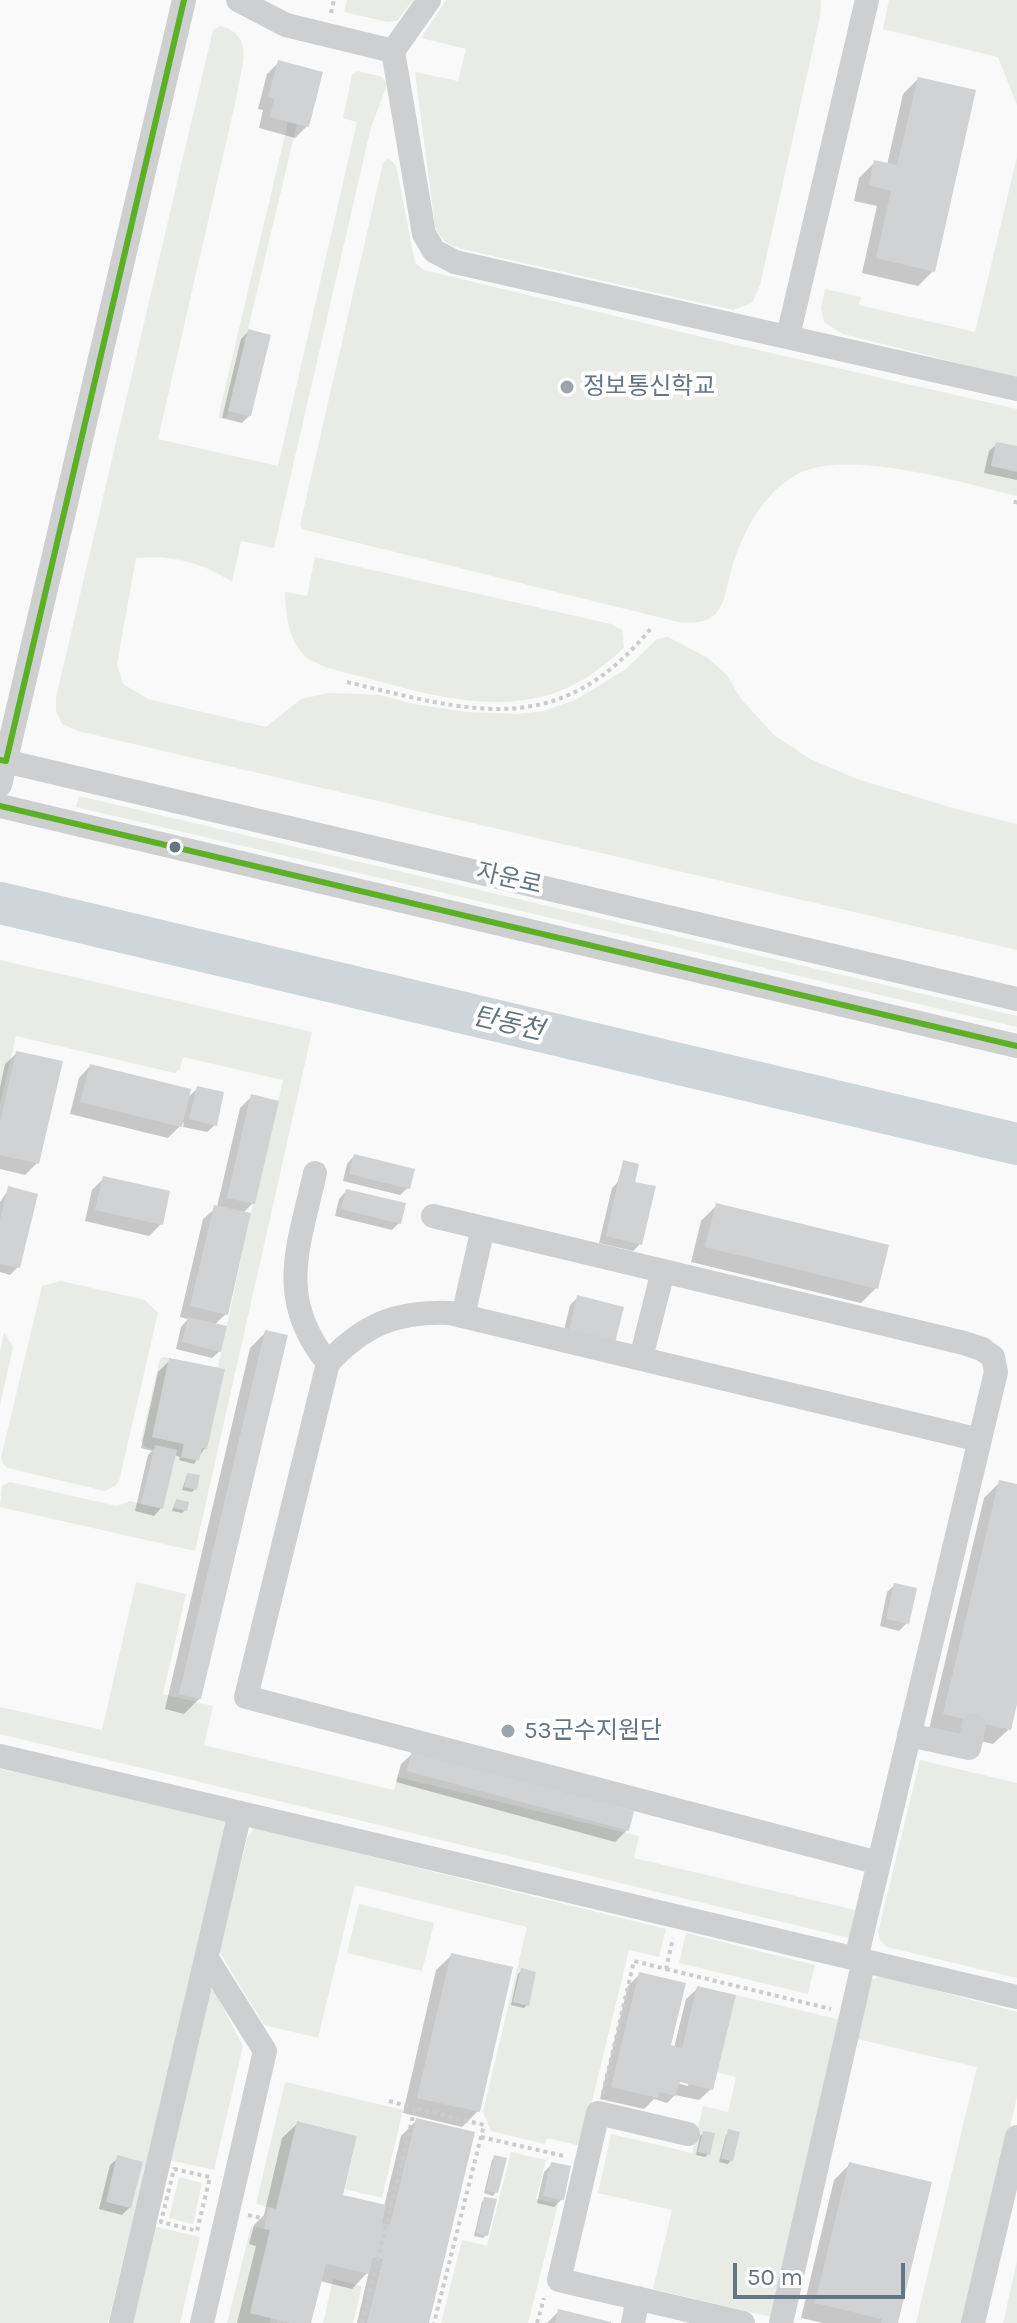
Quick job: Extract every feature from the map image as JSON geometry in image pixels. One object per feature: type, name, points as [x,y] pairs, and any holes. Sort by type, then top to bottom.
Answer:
[{"type":"street","points":[[0,785],[3,761],[184,0]]},
{"type":"street","points":[[238,0],[286,25],[393,51]]},
{"type":"street","points":[[429,0],[393,51],[424,234],[434,251],[455,262],[484,271],[1017,389]]},
{"type":"street","points":[[788,336],[867,0]]},
{"type":"street","name":"자운로","points":[[3,761],[1017,999]]},
{"type":"street","name":"자운로","points":[[0,806],[1017,1046]]},
{"type":"street","points":[[315,1173],[295,1264],[294,1289],[307,1332],[328,1363]]},
{"type":"street","points":[[433,1216],[982,1349],[993,1357],[996,1372],[879,1863],[851,2014],[781,2323]]},
{"type":"street","points":[[463,1316],[483,1228]]},
{"type":"street","points":[[641,1358],[663,1271]]},
{"type":"street","points":[[879,1863],[246,1697],[328,1363],[347,1342],[390,1319],[410,1313],[430,1312],[463,1316],[980,1440]]},
{"type":"street","points":[[909,1735],[969,1748],[974,1725]]},
{"type":"street","points":[[0,1756],[1017,1997]]},
{"type":"street","points":[[121,2323],[240,1813]]},
{"type":"street","points":[[202,2323],[265,2051],[208,1960]]},
{"type":"street","points":[[688,2134],[598,2113],[559,2280],[743,2323]]},
{"type":"street","points":[[973,2323],[1017,2137]]},
{"type":"street","points":[[633,2323],[638,2298]]},
{"type":"path","points":[[1015,504],[1017,497]]},
{"type":"path","points":[[347,682],[394,694],[474,707],[519,710],[565,698],[595,682],[633,651],[652,627]]},
{"type":"path","points":[[666,1969],[678,1916]]},
{"type":"path","points":[[598,2113],[634,1961],[851,2014]]},
{"type":"path","points":[[389,2101],[484,2125],[434,2323]]},
{"type":"path","points":[[362,2323],[415,2108]]},
{"type":"path","points":[[481,2137],[587,2162]]},
{"type":"path","points":[[174,2169],[210,2177],[197,2231],[161,2222],[174,2169]]},
{"type":"shaded area","points":[[347,0],[413,0],[397,21],[388,22],[344,12]]},
{"type":"shaded area","points":[[446,0],[821,0],[820,17],[760,285],[752,303],[733,310],[466,250],[443,240],[435,226],[415,72],[458,81],[466,49],[421,38]]},
{"type":"shaded area","points":[[889,0],[1017,0],[1017,105],[998,57],[883,29]]},
{"type":"shaded area","points":[[220,26],[238,37],[244,53],[243,63],[158,439],[278,466],[357,122],[343,118],[352,75],[357,71],[383,77],[387,85],[371,127],[274,548],[241,541],[232,582],[186,561],[136,558],[117,664],[123,684],[148,699],[266,727],[301,699],[329,693],[379,695],[466,712],[517,714],[544,711],[577,699],[626,669],[657,639],[668,637],[708,658],[727,675],[741,699],[774,735],[810,759],[857,779],[1017,824],[1017,950],[78,731],[62,724],[56,711],[56,697],[213,30]]},
{"type":"shaded area","points":[[288,122],[297,124],[227,417],[221,419],[220,409]]},
{"type":"shaded area","points":[[1017,157],[1017,378],[843,334],[824,322],[821,308],[825,289],[861,297],[859,305],[975,332]]},
{"type":"shaded area","points":[[388,158],[396,165],[415,263],[424,270],[1017,409],[1017,496],[936,476],[872,466],[815,468],[794,476],[762,505],[747,530],[735,557],[720,608],[709,619],[694,622],[678,622],[302,529],[300,525],[383,163]]},
{"type":"shaded area","points":[[315,557],[611,624],[622,630],[624,647],[596,671],[569,687],[542,697],[513,701],[455,699],[334,670],[304,655],[294,641],[287,618],[285,592],[307,596]]},
{"type":"shaded area","points":[[79,796],[1017,1016],[1017,1027],[76,807]]},
{"type":"shaded area","points":[[0,960],[312,1032],[195,1551],[0,1507],[2,1486],[10,1482],[117,1506],[130,1501],[163,1509],[177,1451],[156,1445],[154,1449],[145,1447],[141,1440],[163,1357],[169,1358],[152,1437],[184,1444],[181,1457],[199,1461],[224,1369],[218,1367],[283,1080],[183,1057],[180,1069],[175,1073],[16,1036],[0,1104]]},
{"type":"shaded area","points":[[61,1281],[145,1300],[158,1313],[119,1481],[105,1491],[8,1468],[1,1458],[42,1286]]},
{"type":"shaded area","points":[[4,1332],[13,1347],[0,1405],[0,1352]]},
{"type":"shaded area","points":[[136,1582],[186,1594],[163,1694],[213,1706],[204,1745],[394,1790],[398,1777],[639,1836],[634,1858],[855,1910],[849,1938],[0,1734],[0,1707],[102,1730]]},
{"type":"shaded area","points":[[920,1760],[1017,1783],[1017,1978],[887,1947],[880,1940],[878,1932]]},
{"type":"shaded area","points":[[0,1769],[229,1820],[108,2323],[0,2323]]},
{"type":"shaded area","points":[[255,1828],[666,1929],[659,1957],[629,1950],[581,2146],[547,2138],[545,2144],[491,2131],[483,2112],[527,1927],[355,1885],[318,2038],[264,2025],[219,1951],[248,1836]]},
{"type":"shaded area","points":[[359,1904],[434,1923],[422,1971],[347,1953]]},
{"type":"shaded area","points":[[686,1933],[815,1965],[808,1994],[679,1963]]},
{"type":"shaded area","points":[[882,1976],[1017,2012],[1017,2097],[964,2323],[916,2323],[977,2067],[853,2038],[872,1979]]},
{"type":"shaded area","points":[[210,1990],[215,1992],[243,2046],[214,2170],[169,2160]]},
{"type":"shaded area","points":[[736,1995],[841,2020],[771,2317],[653,2289],[672,2210],[598,2193],[611,2134],[692,2153],[703,2106],[728,2112],[736,2077],[717,2072]]},
{"type":"shaded area","points":[[285,2082],[403,2110],[382,2198],[345,2189],[357,2136],[298,2121],[276,2209],[256,2204]]},
{"type":"shaded area","points":[[511,2152],[546,2160],[536,2199],[558,2204],[528,2323],[441,2323],[462,2240],[487,2246]]},
{"type":"shaded area","points":[[179,2177],[202,2183],[193,2224],[169,2218]]},
{"type":"shaded area","points":[[153,2226],[200,2237],[180,2323],[131,2323]]},
{"type":"shaded area","points":[[251,2226],[270,2230],[250,2313],[271,2318],[270,2323],[227,2323]]},
{"type":"shaded area","points":[[1017,2261],[1017,2323],[1003,2323]]},
{"type":"shaded area","points":[[333,2279],[362,2286],[353,2323],[323,2323]]},
{"type":"building","points":[[278,60],[323,72],[309,127],[270,117],[274,99],[268,97]]},
{"type":"building","points":[[918,77],[976,90],[935,272],[876,258],[891,191],[869,185],[874,160],[897,165]]},
{"type":"building","points":[[248,329],[271,335],[251,416],[228,411]]},
{"type":"building","points":[[996,442],[1017,446],[1017,472],[991,466]]},
{"type":"building","points":[[16,1051],[63,1061],[39,1164],[0,1155],[0,1123]]},
{"type":"building","points":[[90,1064],[191,1089],[182,1127],[80,1102]]},
{"type":"building","points":[[197,1086],[224,1092],[217,1126],[189,1119]]},
{"type":"building","points":[[251,1094],[279,1101],[255,1204],[227,1198]]},
{"type":"building","points":[[354,1154],[415,1169],[410,1189],[349,1174]]},
{"type":"building","points":[[623,1160],[639,1164],[635,1182],[656,1186],[642,1245],[606,1236]]},
{"type":"building","points":[[103,1176],[170,1191],[163,1225],[95,1210]]},
{"type":"building","points":[[8,1186],[38,1194],[20,1268],[0,1264],[0,1220]]},
{"type":"building","points":[[346,1189],[406,1203],[401,1224],[341,1209]]},
{"type":"building","points":[[716,1203],[889,1245],[878,1289],[705,1247]]},
{"type":"building","points":[[214,1205],[251,1213],[228,1315],[190,1306]]},
{"type":"building","points":[[577,1295],[624,1307],[615,1343],[569,1331]]},
{"type":"building","points":[[188,1317],[227,1326],[221,1352],[182,1342]]},
{"type":"building","points":[[265,1330],[288,1335],[201,1699],[179,1694]]},
{"type":"building","points":[[169,1358],[225,1369],[207,1449],[202,1448],[199,1461],[181,1457],[184,1444],[152,1437]]},
{"type":"building","points":[[155,1445],[177,1450],[163,1509],[141,1504]]},
{"type":"building","points":[[187,1473],[200,1475],[197,1490],[184,1487]]},
{"type":"building","points":[[999,1480],[1017,1484],[1017,1704],[1011,1730],[943,1714]]},
{"type":"building","points":[[176,1499],[189,1502],[187,1511],[174,1508]]},
{"type":"building","points":[[894,1583],[917,1588],[909,1624],[886,1619]]},
{"type":"building","points":[[412,1750],[634,1811],[629,1831],[407,1771]]},
{"type":"building","points":[[451,1953],[513,1967],[480,2112],[417,2098]]},
{"type":"building","points":[[521,1968],[536,1972],[529,2006],[513,2002]]},
{"type":"building","points":[[639,1972],[686,1983],[671,2045],[682,2048],[697,1986],[736,1995],[713,2090],[680,2082],[676,2096],[659,2092],[658,2098],[611,2087]]},
{"type":"building","points":[[416,2118],[475,2132],[429,2323],[367,2323],[383,2259],[373,2257],[369,2274],[326,2264],[311,2323],[290,2323],[250,2313],[270,2230],[264,2229],[269,2207],[276,2209],[297,2121],[357,2136],[343,2195],[386,2205],[382,2223],[390,2225]]},
{"type":"building","points":[[728,2129],[740,2132],[733,2161],[721,2159]]},
{"type":"building","points":[[703,2131],[715,2133],[710,2155],[698,2152]]},
{"type":"building","points":[[117,2155],[143,2162],[131,2208],[106,2202]]},
{"type":"building","points":[[494,2155],[507,2158],[498,2193],[486,2191]]},
{"type":"building","points":[[551,2162],[571,2166],[564,2200],[543,2196]]},
{"type":"building","points":[[849,2162],[932,2182],[898,2323],[881,2323],[882,2319],[815,2303]]},
{"type":"building","points":[[484,2197],[497,2199],[488,2236],[476,2233]]},
{"type":"building","points":[[558,2309],[611,2322],[611,2323],[555,2323]]},
{"type":"waterway","name":"탄동천","points":[[0,903],[1017,1144]]},
{"type":"transit line","points":[[0,760],[6,761],[184,0]]},
{"type":"transit line","points":[[0,806],[1017,1046]]},
{"type":"place","name":"정보통신학교","points":[[567,387]]},
{"type":"place","name":"53군수지원단","points":[[508,1731]]}]
